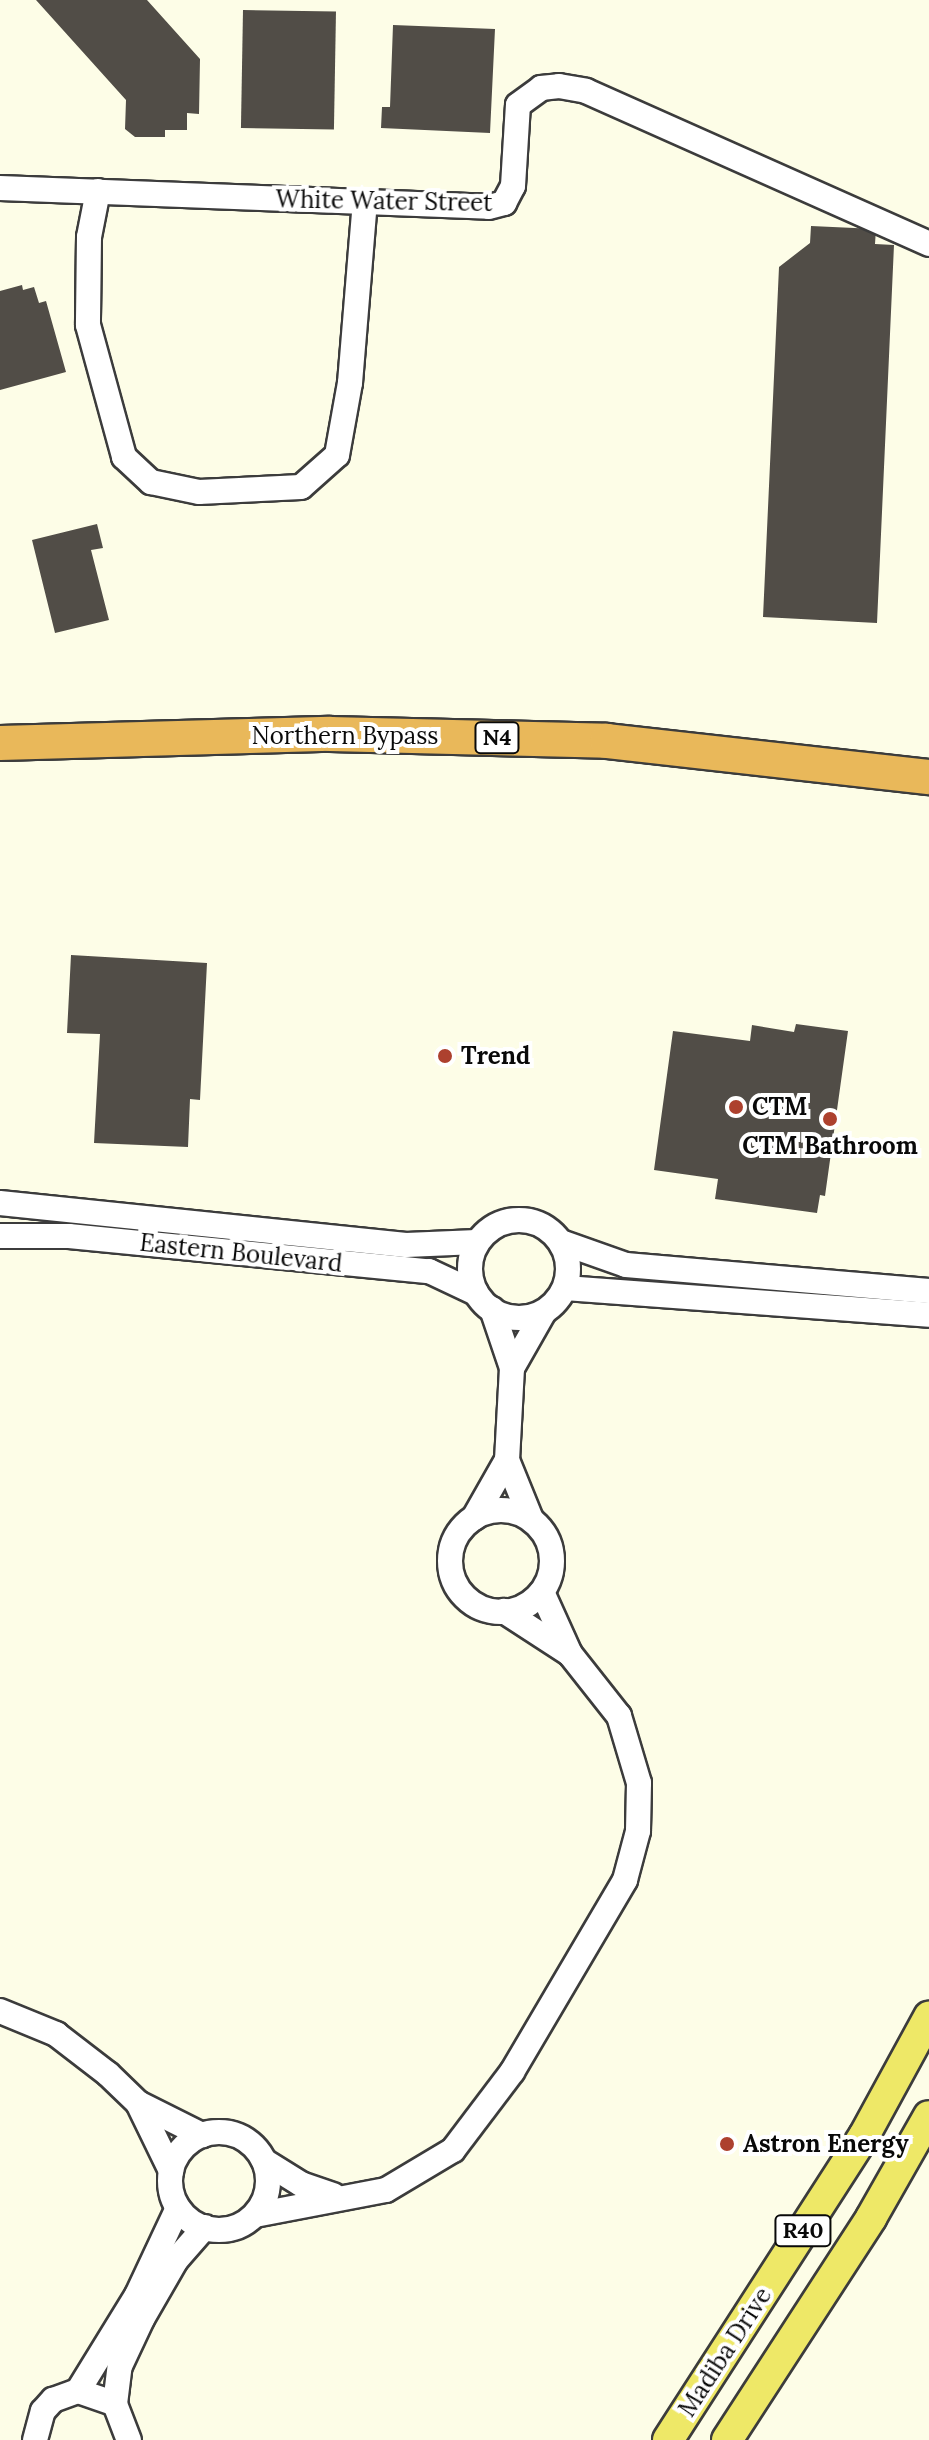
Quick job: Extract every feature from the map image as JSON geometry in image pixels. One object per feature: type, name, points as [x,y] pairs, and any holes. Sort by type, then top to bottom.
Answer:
[{"type":"highway","name":"Northern Bypass","points":[[0,743],[330,734],[607,741],[929,777]]},
{"type":"main road","name":"Madiba Drive","points":[[668,2440],[864,2136],[929,2017]]},
{"type":"main road","name":"Madiba Drive","points":[[727,2440],[871,2218],[929,2116]]},
{"type":"street","name":"White Water Street","points":[[0,188],[365,202],[504,203],[513,186],[518,105],[541,88],[559,86],[586,91],[929,244]]},
{"type":"street","points":[[98,191],[89,237],[88,325],[124,457],[151,482],[199,492],[301,487],[337,455],[350,383],[365,202]]},
{"type":"street","name":"Eastern Boulevard","points":[[0,1203],[406,1245],[477,1242]]},
{"type":"street","points":[[504,1611],[530,1604],[542,1592],[553,1561],[550,1545],[531,1519],[507,1460],[512,1368],[470,1267],[477,1242],[487,1231],[512,1220],[540,1224],[561,1242],[626,1265],[929,1291]]},
{"type":"street","name":"Eastern Boulevard","points":[[0,1236],[69,1236],[429,1271],[514,1318],[544,1312]]},
{"type":"street","points":[[512,1368],[544,1312],[565,1288],[568,1256],[561,1242]]},
{"type":"street","points":[[565,1288],[929,1315]]},
{"type":"street","points":[[507,1460],[474,1518],[457,1535],[451,1550],[453,1576],[466,1598],[480,1607],[504,1611],[570,1654]]},
{"type":"street","points":[[474,1518],[499,1509],[531,1519]]},
{"type":"street","points":[[178,2208],[205,2227],[231,2228],[255,2215],[335,2196],[368,2195],[402,2184],[469,2135],[512,2072],[625,1880],[639,1820],[636,1762],[619,1716],[570,1654],[542,1592]]},
{"type":"street","points":[[0,2011],[82,2052],[138,2103],[202,2135],[228,2132],[245,2139],[264,2161],[301,2184],[335,2196]]},
{"type":"street","points":[[35,2440],[43,2411],[53,2400],[78,2391],[137,2295],[178,2208],[171,2171],[138,2103]]},
{"type":"street","points":[[171,2171],[177,2156],[202,2135]]},
{"type":"street","points":[[255,2215],[268,2189],[264,2161]]},
{"type":"street","points":[[129,2440],[115,2404],[117,2376],[127,2349],[176,2260],[205,2227]]},
{"type":"street","points":[[78,2391],[115,2404]]},
{"type":"building","points":[[36,0],[147,0],[200,59],[199,114],[187,113],[187,130],[165,130],[165,137],[135,137],[125,129],[126,100]]},
{"type":"building","points":[[243,10],[336,12],[334,130],[241,128]]},
{"type":"building","points":[[393,25],[495,29],[490,133],[381,128],[382,107],[390,107]]},
{"type":"building","points":[[811,226],[876,229],[875,244],[894,245],[877,623],[763,617],[779,267],[810,243]]},
{"type":"building","points":[[22,285],[23,290],[34,287],[39,303],[46,301],[66,372],[0,390],[0,291]]},
{"type":"building","points":[[97,524],[103,548],[91,550],[109,620],[55,633],[32,540]]},
{"type":"building","points":[[71,955],[207,963],[200,1100],[190,1099],[188,1147],[94,1143],[100,1034],[67,1033]]},
{"type":"building","points":[[796,1024],[848,1031],[825,1196],[820,1195],[817,1213],[715,1199],[718,1179],[654,1170],[673,1031],[750,1041],[752,1025],[794,1032]]},
{"type":"place","name":"Trend","points":[[445,1056]]},
{"type":"place","name":"CTM","points":[[736,1107]]},
{"type":"place","name":"CTM Bathroom","points":[[830,1119]]},
{"type":"place","name":"Astron Energy","points":[[727,2144]]}]
